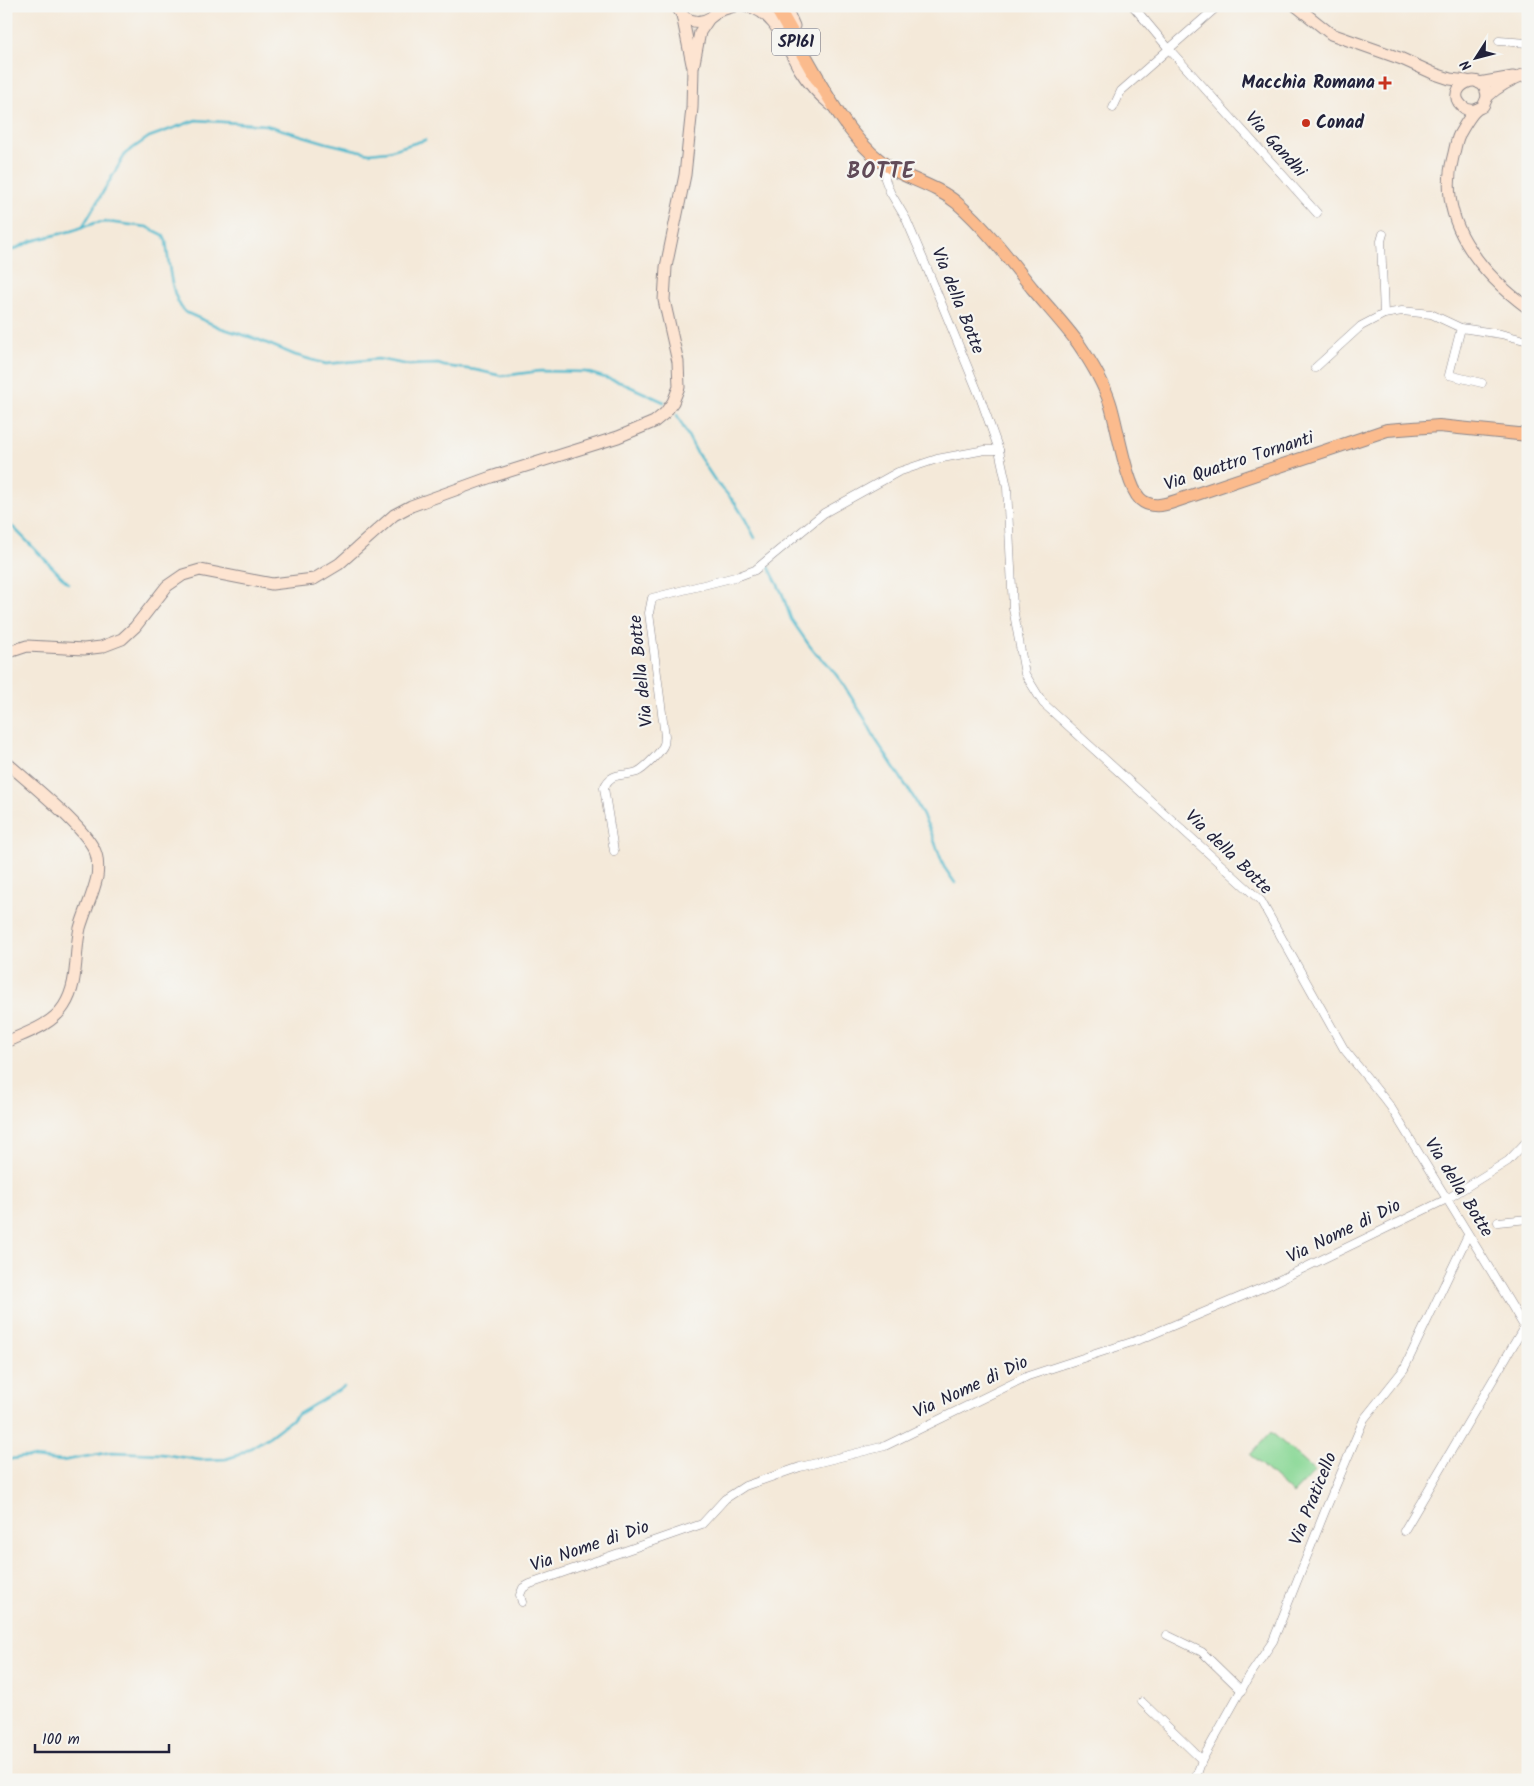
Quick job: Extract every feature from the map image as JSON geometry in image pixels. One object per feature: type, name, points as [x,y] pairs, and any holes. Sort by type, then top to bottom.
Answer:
[{"type":"highway","name":"SP161","points":[[776,6],[816,78]]},
{"type":"main road","points":[[6,653],[27,646],[93,648],[122,639],[135,627],[167,586],[183,575],[200,570],[272,584],[314,579],[339,564],[394,515],[411,506],[491,477],[618,436],[654,422],[665,413],[673,402],[679,387],[678,362],[664,300],[666,267],[685,175],[692,108],[693,68],[700,32],[719,9],[734,6]]},
{"type":"main road","points":[[747,6],[758,9],[768,17],[807,80],[835,108]]},
{"type":"main road","points":[[785,6],[816,78]]},
{"type":"main road","points":[[1296,6],[1331,34],[1402,59],[1435,74],[1473,82],[1485,89],[1487,97]]},
{"type":"main road","points":[[680,10],[694,22],[708,20]]},
{"type":"main road","points":[[680,10],[693,68]]},
{"type":"main road","points":[[1435,74],[1467,110],[1476,110]]},
{"type":"main road","points":[[1459,136],[1458,99],[1460,86],[1473,82],[1524,74]]},
{"type":"main road","points":[[1524,74],[1487,97],[1483,105],[1476,110],[1459,136],[1450,167],[1448,182],[1449,195],[1456,222],[1477,259],[1512,296],[1528,308]]},
{"type":"main road","name":"Via Quattro Tornanti","points":[[816,78],[835,108],[864,144],[886,165],[942,192],[966,211],[1077,342],[1099,375],[1110,401],[1130,482],[1141,500],[1148,504],[1159,506],[1176,501],[1387,430],[1439,426],[1528,435]]},
{"type":"main road","points":[[6,762],[67,817],[90,842],[96,855],[97,876],[80,929],[73,985],[64,1006],[53,1018],[6,1042]]},
{"type":"street","name":"Via Gandhi","points":[[1133,6],[1169,49],[1317,213]]},
{"type":"street","points":[[1113,108],[1121,91],[1218,6]]},
{"type":"street","points":[[1499,41],[1528,43]]},
{"type":"street","name":"Via della Botte","points":[[886,165],[885,179],[890,192],[906,219],[924,261],[980,397],[999,450],[1008,486],[1013,608],[1025,674],[1043,703],[1261,902],[1344,1049],[1390,1106],[1526,1330],[1404,1531]]},
{"type":"street","points":[[1383,234],[1381,241],[1384,314]]},
{"type":"street","points":[[1315,368],[1362,326],[1384,314],[1402,311],[1431,314],[1462,328],[1501,334],[1528,341]]},
{"type":"street","points":[[1462,328],[1449,375],[1482,383]]},
{"type":"street","name":"Via della Botte","points":[[614,851],[604,788],[607,781],[616,776],[638,772],[664,746],[649,612],[652,598],[739,576],[755,570],[824,513],[898,472],[937,459],[986,450],[999,450]]},
{"type":"street","points":[[1446,1199],[1508,1161],[1528,1140]]},
{"type":"street","name":"Via Nome di Dio","points":[[522,1602],[520,1595],[523,1588],[530,1584],[702,1524],[725,1500],[745,1486],[800,1467],[885,1446],[1028,1376],[1141,1339],[1271,1284],[1446,1199]]},
{"type":"street","points":[[1498,1222],[1528,1219]]},
{"type":"street","name":"Via Praticello","points":[[1195,1780],[1202,1760],[1248,1678],[1273,1641],[1324,1511],[1364,1419],[1404,1369],[1468,1235]]},
{"type":"street","points":[[1168,1635],[1202,1652],[1242,1691]]},
{"type":"street","points":[[1142,1702],[1202,1760]]},
{"type":"green space","points":[[1271,1432],[1315,1471],[1293,1494],[1250,1455]]},
{"type":"waterway","points":[[83,226],[126,153],[149,137],[196,120],[266,125],[369,153],[388,151],[425,140]]},
{"type":"waterway","points":[[6,253],[32,241],[95,223],[107,222],[147,227],[163,235],[166,241],[173,288],[185,312],[221,328],[259,340],[295,355],[326,364],[378,359],[409,365],[438,364],[502,376],[540,371],[586,372],[622,383],[664,402]]},
{"type":"waterway","points":[[677,415],[697,453],[714,479],[735,503],[755,538]]},
{"type":"waterway","points":[[6,522],[68,583]]},
{"type":"waterway","points":[[768,565],[782,593],[791,619],[817,655],[826,662],[841,681],[876,740],[914,798],[931,832],[944,867],[955,883]]},
{"type":"waterway","points":[[6,1460],[24,1457],[62,1461],[111,1452],[162,1454],[200,1460],[226,1459],[249,1449],[300,1413],[344,1387]]},
{"type":"place","name":"Macchia Romana","points":[[1385,83]]},
{"type":"place","name":"Conad","points":[[1306,123]]},
{"type":"district","name":"BOTTE","points":[[881,172]]}]
